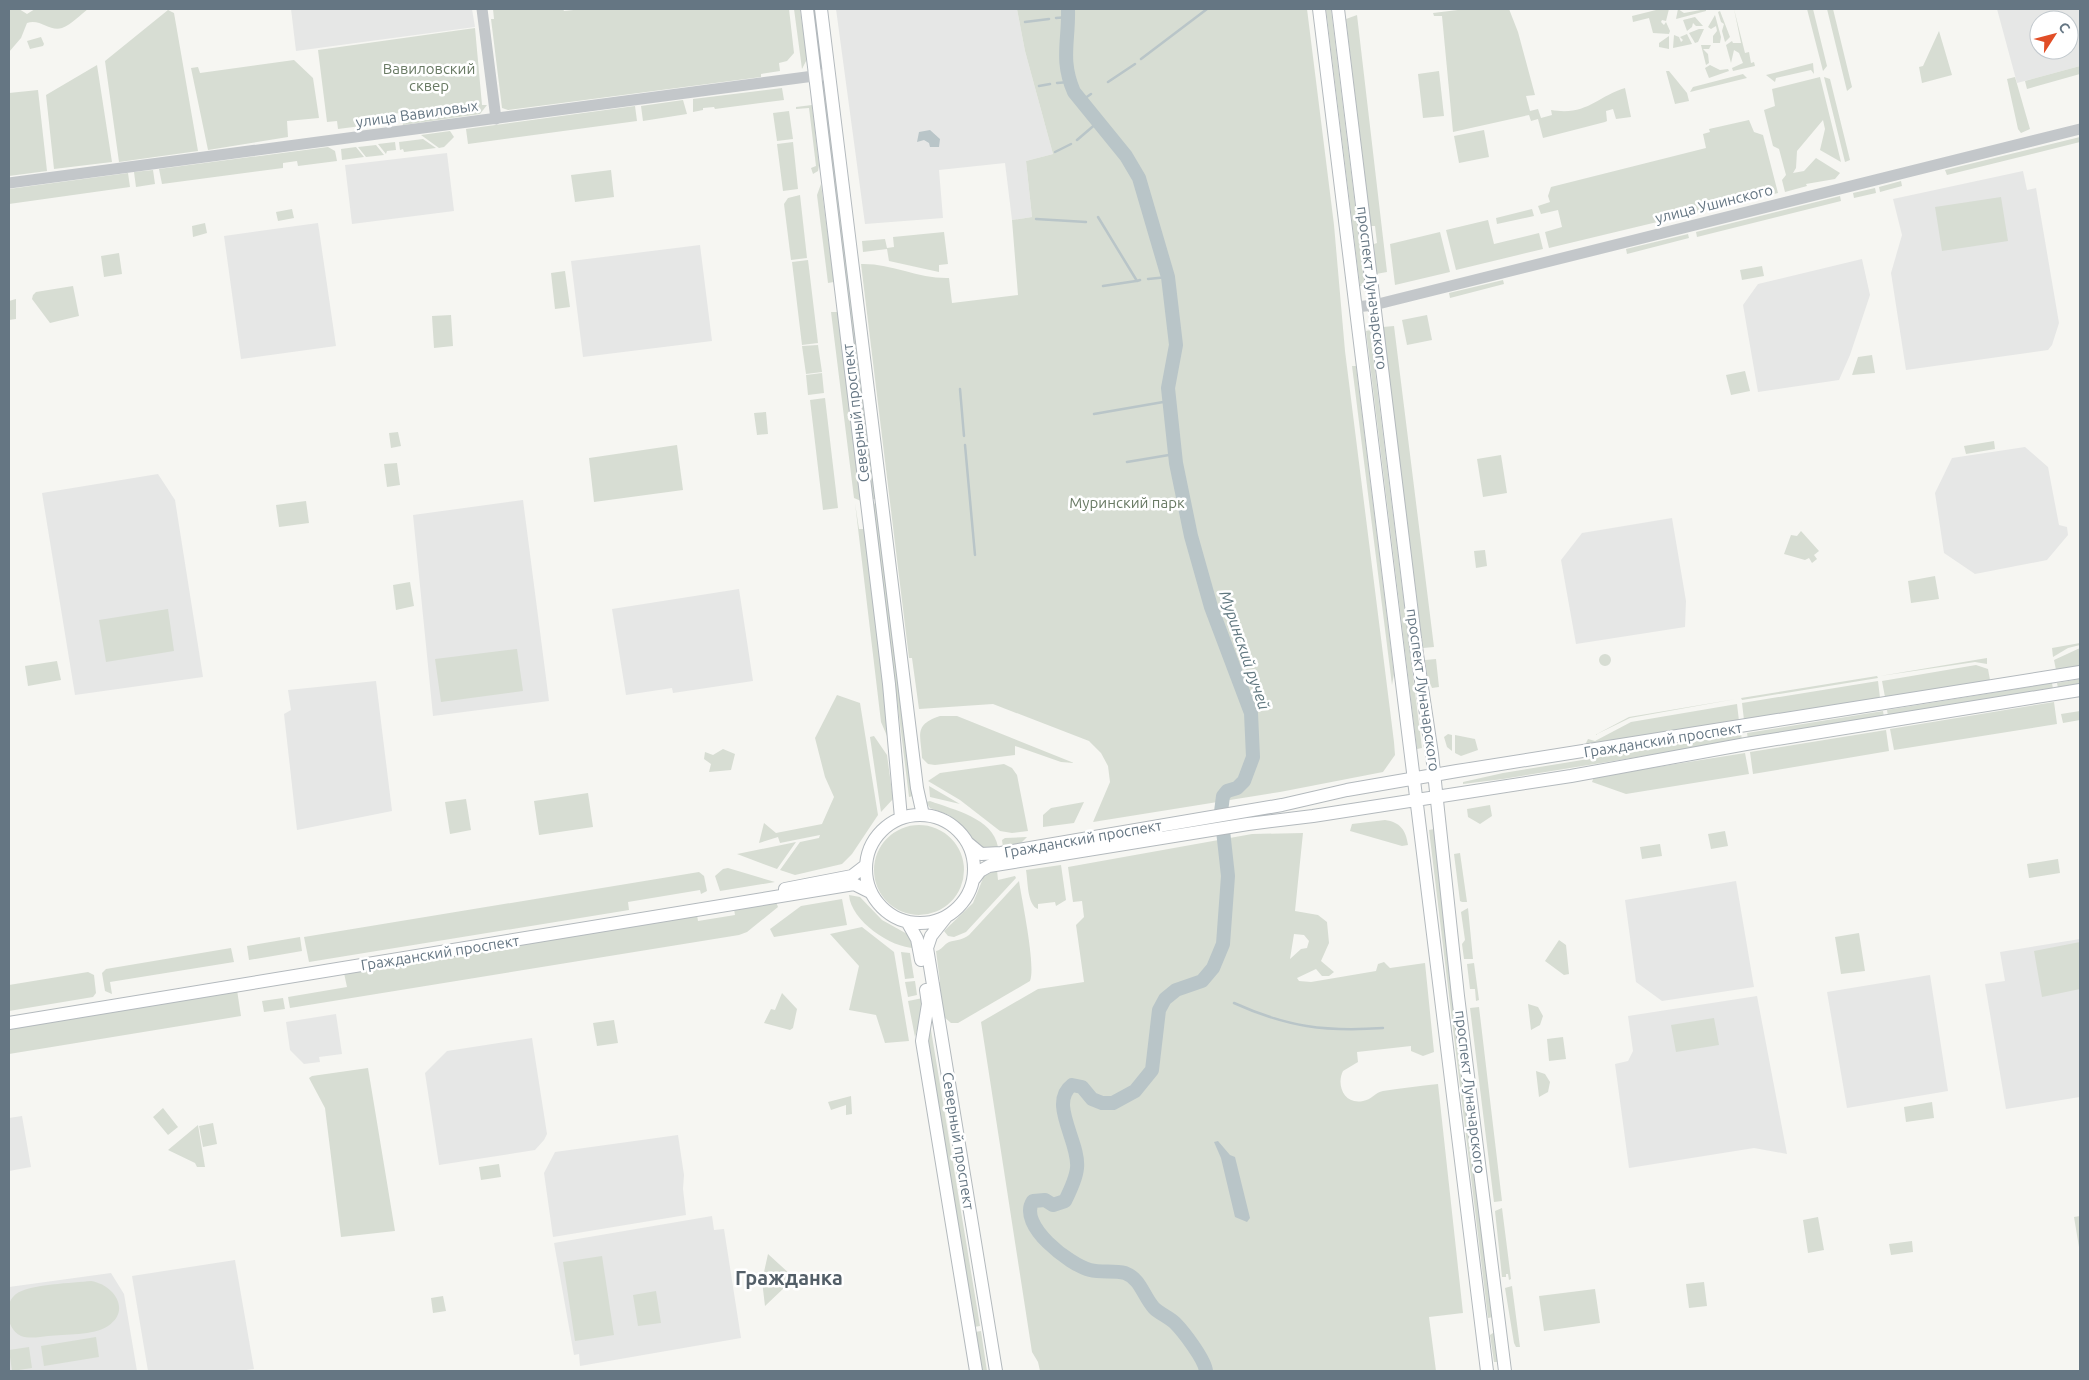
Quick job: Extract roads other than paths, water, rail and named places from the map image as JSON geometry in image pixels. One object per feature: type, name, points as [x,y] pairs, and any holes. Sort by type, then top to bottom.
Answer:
[{"type":"main road","name":"Северный проспект","points":[[807,9],[889,684],[901,818]]},
{"type":"main road","name":"Северный проспект","points":[[821,9],[917,788],[923,814]]},
{"type":"main road","name":"проспект Луначарского","points":[[1320,9],[1398,642],[1412,779],[1487,1371]]},
{"type":"main road","name":"проспект Луначарского","points":[[1338,9],[1437,796],[1459,1005],[1505,1371]]},
{"type":"main road","name":"Гражданский проспект","points":[[1247,818],[1434,775],[2080,672]]},
{"type":"main road","name":"Гражданский проспект","points":[[1247,818],[1415,800],[2080,690]]},
{"type":"main road","points":[[923,814],[937,817],[950,824],[960,833],[968,844],[973,856],[974,879],[964,901],[946,917],[929,923],[908,923],[887,913],[870,892],[865,866],[868,850],[876,836],[887,825],[901,818],[923,814]]},
{"type":"main road","points":[[1202,825],[1247,818]]},
{"type":"main road","name":"Гражданский проспект","points":[[968,844],[981,854],[1001,853],[1202,825]]},
{"type":"main road","name":"Гражданский проспект","points":[[974,879],[980,871],[989,866],[1202,825]]},
{"type":"main road","name":"Гражданский проспект","points":[[9,1015],[789,888],[852,876],[865,866]]},
{"type":"main road","name":"Гражданский проспект","points":[[9,1024],[854,884],[870,892]]},
{"type":"main road","name":"Северный проспект","points":[[946,917],[931,936],[927,948],[996,1371]]},
{"type":"main road","name":"Северный проспект","points":[[908,923],[917,939],[928,1004],[922,1041],[976,1371]]},
{"type":"main road","points":[[1482,1325],[1500,1322]]},
{"type":"street","points":[[482,9],[496,119]]},
{"type":"street","name":"улица Вавиловых","points":[[9,182],[829,74]]},
{"type":"street","name":"улица Ушинского","points":[[1356,307],[1374,305],[2080,129]]},
{"type":"waterway","name":"Муринский ручей","points":[[1068,9],[1066,60],[1074,92],[1126,156],[1139,178],[1168,277],[1176,345],[1168,388],[1176,463],[1191,536],[1211,607],[1251,713],[1253,757],[1244,781],[1237,788],[1227,791],[1223,796],[1221,812],[1228,876],[1223,944],[1213,968],[1202,981],[1176,990],[1165,999],[1159,1010],[1152,1070],[1135,1091],[1113,1103],[1102,1103],[1092,1099],[1082,1087],[1072,1085],[1065,1093],[1063,1102],[1064,1112],[1077,1158],[1075,1176],[1065,1201],[1053,1205],[1045,1200],[1033,1201],[1030,1211],[1032,1221],[1039,1232],[1048,1243],[1070,1260],[1090,1270],[1125,1273],[1135,1279],[1154,1308],[1173,1321],[1184,1333],[1198,1353],[1206,1371]]},
{"type":"waterway","points":[[1141,59],[1207,9]]},
{"type":"waterway","points":[[1056,18],[1068,17]]},
{"type":"waterway","points":[[1025,22],[1049,19]]},
{"type":"waterway","points":[[1108,82],[1135,64]]},
{"type":"waterway","points":[[1057,83],[1069,82]]},
{"type":"waterway","points":[[1039,86],[1050,84]]},
{"type":"waterway","points":[[1081,101],[1091,94]]},
{"type":"waterway","points":[[1077,140],[1098,122]]},
{"type":"waterway","points":[[1055,152],[1071,144]]},
{"type":"waterway","points":[[1098,217],[1137,281],[1140,280]]},
{"type":"waterway","points":[[1036,219],[1086,222]]},
{"type":"waterway","points":[[1148,279],[1168,277]]},
{"type":"waterway","points":[[1103,286],[1136,281]]},
{"type":"waterway","points":[[960,389],[964,436]]},
{"type":"waterway","points":[[1094,414],[1169,401]]},
{"type":"waterway","points":[[965,445],[975,555]]},
{"type":"waterway","points":[[1127,462],[1175,454]]},
{"type":"waterway","points":[[1234,1003],[1289,1023],[1324,1028],[1383,1028]]},
{"type":"district","name":"Гражданка","points":[[789,1278]]},
{"type":"park label","name":"Вавиловский сквер","points":[[429,78]]},
{"type":"park label","name":"Муринский парк","points":[[1127,503]]}]
